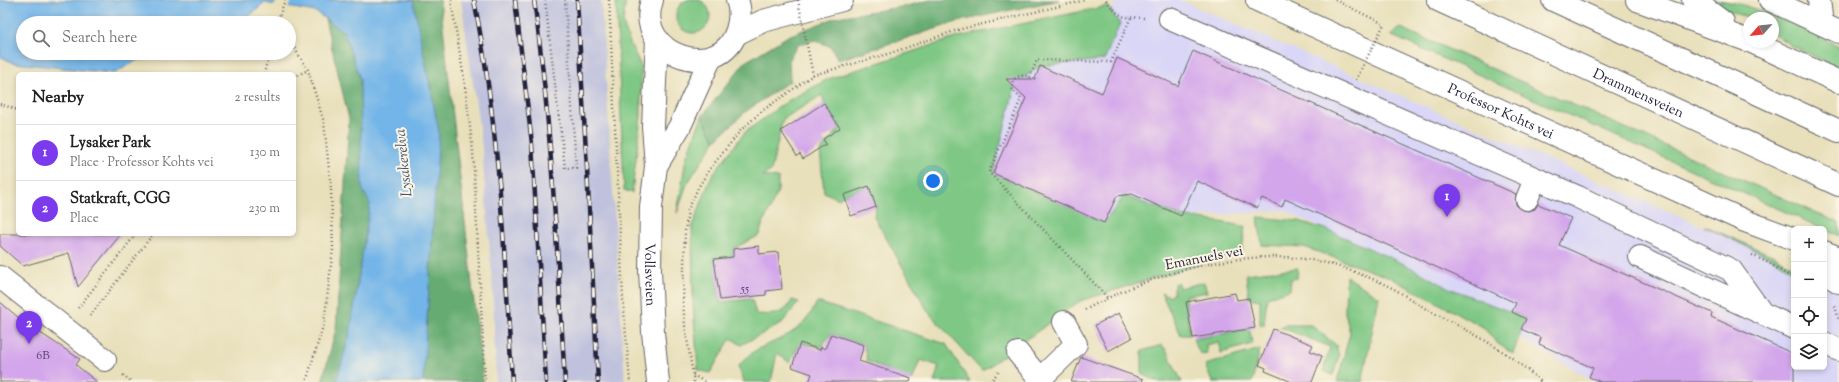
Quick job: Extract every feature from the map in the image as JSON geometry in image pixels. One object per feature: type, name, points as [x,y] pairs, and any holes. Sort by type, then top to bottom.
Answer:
[{"type":"main road","points":[[652,0],[650,17],[652,29],[657,39],[667,50],[681,58],[696,60],[711,57],[725,48],[736,34],[740,19],[737,0]]},
{"type":"main road","points":[[736,34],[763,21],[842,0]]},
{"type":"main road","name":"Professor Kohts vei","points":[[1258,0],[1745,221],[1791,238]]},
{"type":"main road","name":"Drammensveien","points":[[1438,0],[1839,185]]},
{"type":"main road","points":[[1553,0],[1839,131]]},
{"type":"main road","points":[[1638,0],[1743,38]]},
{"type":"main road","points":[[1693,0],[1743,36]]},
{"type":"main road","points":[[1770,0],[1831,28]]},
{"type":"main road","points":[[1819,0],[1831,28]]},
{"type":"main road","points":[[1170,18],[1578,197],[1731,270],[1761,312]]},
{"type":"main road","name":"Vollsveien","points":[[657,39],[653,126],[656,166],[651,207],[650,270],[653,332],[658,382]]},
{"type":"main road","points":[[1765,48],[1839,82]]},
{"type":"main road","name":"Vollsveien","points":[[656,166],[680,126],[711,57]]},
{"type":"main road","points":[[1526,199],[1535,178]]},
{"type":"main road","name":"Professor Kohts vei","points":[[1745,221],[1791,250]]},
{"type":"main road","points":[[1827,253],[1839,258]]},
{"type":"main road","points":[[1640,257],[1791,327]]},
{"type":"main road","points":[[1827,274],[1839,282]]},
{"type":"main road","points":[[0,277],[105,360]]},
{"type":"main road","points":[[1018,353],[1040,379],[1076,344],[1064,322]]},
{"type":"main road","points":[[1827,344],[1839,350]]},
{"type":"path","points":[[280,16],[285,0]]},
{"type":"path","points":[[451,0],[465,85],[473,152],[485,382]]},
{"type":"path","points":[[545,0],[565,168],[576,168],[565,0]]},
{"type":"path","points":[[609,0],[623,300],[630,382]]},
{"type":"path","points":[[798,0],[813,74]]},
{"type":"path","points":[[694,382],[685,326],[683,302],[685,231],[688,210],[698,188],[709,170],[741,130],[762,111],[813,74],[891,53],[957,30],[1086,0]]},
{"type":"path","points":[[1106,0],[1116,13],[1124,17]]},
{"type":"path","points":[[1335,0],[1384,24],[1356,80]]},
{"type":"path","points":[[1107,297],[989,172],[1021,99],[1012,89],[1013,80],[1024,75],[1030,77],[1037,60],[1111,62],[1131,17]]},
{"type":"path","points":[[296,50],[308,70],[324,122],[331,189],[333,249],[324,323],[306,382]]},
{"type":"path","points":[[264,72],[267,60]]},
{"type":"path","points":[[296,76],[308,70]]},
{"type":"path","points":[[0,104],[16,109]]},
{"type":"path","points":[[69,332],[135,236]]},
{"type":"path","points":[[69,332],[151,236]]},
{"type":"path","name":"Emanuels vei","points":[[1064,322],[1107,297],[1168,273],[1235,259],[1292,256],[1342,267],[1388,286],[1423,307],[1484,339],[1520,363],[1541,382]]},
{"type":"path","points":[[1834,304],[1839,321]]},
{"type":"path","points":[[990,382],[1011,358],[1018,353]]},
{"type":"path","points":[[693,374],[705,382]]},
{"type":"shaded area","points":[[461,0],[601,0],[625,382],[496,382],[493,293],[482,148]]},
{"type":"shaded area","points":[[1116,0],[1180,0],[1791,265],[1791,370],[1827,370],[1827,274],[1839,277],[1839,382],[1596,382],[1354,242],[1283,210],[1103,224],[971,162],[1032,55],[1091,61]]},
{"type":"green space","points":[[690,-1],[696,-1],[700,0],[707,6],[710,16],[709,23],[703,30],[696,33],[690,33],[686,32],[679,26],[676,19],[676,13],[677,9],[683,2]]},
{"type":"green space","points":[[323,0],[440,0],[483,382],[322,382],[336,329],[349,119],[323,11]]},
{"type":"green space","points":[[616,0],[626,0],[623,23],[630,43],[641,66],[641,116],[632,193],[624,190]]},
{"type":"green space","points":[[930,0],[1059,0],[960,21],[838,60],[831,47],[815,40],[798,45],[789,59],[790,81],[745,112],[715,141],[702,116],[745,62],[788,36],[837,17],[907,6]]},
{"type":"green space","points":[[1713,0],[1727,1],[1762,12],[1743,12],[1743,16],[1721,7]]},
{"type":"green space","points":[[1108,6],[1120,24],[1104,60],[1040,66],[1016,83],[993,173],[1104,223],[1124,196],[1181,216],[1245,226],[1242,251],[1080,301],[982,371],[929,313],[874,217],[876,207],[869,186],[844,195],[839,199],[824,192],[820,151],[840,128],[824,103],[822,95],[783,119],[771,171],[762,176],[778,178],[778,191],[761,228],[760,235],[733,249],[733,257],[714,259],[720,302],[752,299],[756,314],[772,314],[786,309],[792,300],[799,302],[781,324],[741,345],[731,338],[710,373],[698,370],[693,305],[692,227],[712,175],[745,132],[789,100],[828,79],[958,37]]},
{"type":"green space","points":[[1779,18],[1839,46],[1839,68],[1790,45],[1779,37]]},
{"type":"green space","points":[[1401,28],[1839,223],[1839,236],[1827,231],[1827,226],[1817,226],[1390,35]]},
{"type":"green space","points":[[702,116],[715,141],[687,184],[677,213],[686,158]]},
{"type":"green space","points":[[1258,217],[1299,221],[1328,230],[1404,264],[1449,288],[1526,318],[1513,354],[1497,343],[1483,327],[1391,278],[1304,247],[1262,245]]},
{"type":"green space","points":[[1704,226],[1774,256],[1791,265],[1791,270],[1779,262]]},
{"type":"green space","points":[[1298,268],[1297,278],[1291,279],[1290,290],[1267,297],[1264,325],[1260,326],[1260,300],[1249,298],[1246,274]]},
{"type":"green space","points":[[1346,276],[1379,297],[1362,382],[1337,382],[1350,333],[1345,313]]},
{"type":"green space","points":[[1178,282],[1179,288],[1204,282],[1207,292],[1185,296],[1190,335],[1181,335],[1161,292],[1169,296],[1174,294],[1174,284]]},
{"type":"green space","points":[[817,302],[946,344],[970,382],[934,382],[939,366],[920,360],[912,381],[867,361],[864,345],[831,334],[821,347],[800,343],[790,363],[777,353],[771,382],[744,382],[738,366],[757,349],[794,331],[812,312]]},
{"type":"green space","points":[[1283,325],[1311,325],[1336,345],[1339,356],[1333,375],[1323,371],[1330,347],[1280,327]]},
{"type":"green space","points":[[1242,330],[1250,330],[1252,344],[1221,353],[1219,342],[1206,345],[1207,353],[1200,354],[1193,339]]},
{"type":"green space","points":[[1162,345],[1167,351],[1182,382],[1158,382],[1142,374],[1142,351]]},
{"type":"green space","points":[[1260,349],[1252,382],[1212,382],[1205,365]]},
{"type":"water","name":"Lysakerelva","points":[[0,0],[413,0],[439,132],[423,382],[336,382],[350,333],[370,204],[362,188],[360,79],[344,32],[316,12],[265,3],[249,16],[16,16],[16,60],[137,60],[117,72],[105,72],[13,63],[0,56]]},
{"type":"pier","points":[[277,0],[292,0],[288,10],[274,7]]},
{"type":"building","points":[[1193,51],[1516,194],[1515,201],[1517,207],[1522,210],[1529,211],[1535,209],[1538,204],[1571,218],[1559,245],[1712,313],[1711,317],[1791,353],[1791,370],[1794,370],[1794,382],[1601,382],[1589,377],[1593,368],[1539,344],[1541,338],[1521,329],[1526,319],[1512,312],[1516,303],[1285,199],[1282,207],[1262,198],[1257,208],[1197,181],[1181,216],[1132,194],[1117,196],[1104,223],[993,173],[1026,98],[1006,79],[1035,79],[1040,66],[1102,93],[1117,58],[1178,86]]},
{"type":"building","points":[[824,103],[840,128],[823,139],[826,144],[803,159],[800,154],[797,156],[781,131]]},
{"type":"building","points":[[869,186],[876,207],[851,216],[844,195]]},
{"type":"building","points":[[0,234],[16,234],[16,236],[119,236],[78,287],[69,253],[23,266],[0,246]]},
{"type":"building","points":[[759,246],[759,254],[778,252],[782,289],[766,291],[766,295],[720,300],[714,259],[733,257],[733,249]]},
{"type":"building","points":[[1235,293],[1237,300],[1249,298],[1255,328],[1193,338],[1186,302]]},
{"type":"building","points":[[0,302],[25,323],[80,359],[76,365],[97,382],[0,382]]},
{"type":"building","points":[[1119,313],[1132,338],[1108,351],[1095,325]]},
{"type":"building","points":[[1273,329],[1313,345],[1310,351],[1322,356],[1312,382],[1292,382],[1265,371],[1266,368],[1259,365]]},
{"type":"building","points":[[831,334],[864,345],[859,361],[911,378],[910,382],[809,382],[812,374],[792,367],[800,343],[820,350],[821,347],[825,349]]},
{"type":"building","points":[[1081,357],[1143,379],[1142,382],[1071,382]]},
{"type":"railway","points":[[474,0],[490,95],[500,190],[512,382]]},
{"type":"railway","points":[[515,0],[532,144],[546,382]]},
{"type":"railway","points":[[534,0],[550,143],[565,382]]},
{"type":"railway","points":[[577,0],[598,382]]},
{"type":"place","name":"Lysaker Park","points":[[1447,217]]},
{"type":"place","name":"Statkraft, CGG","points":[[29,344]]}]
